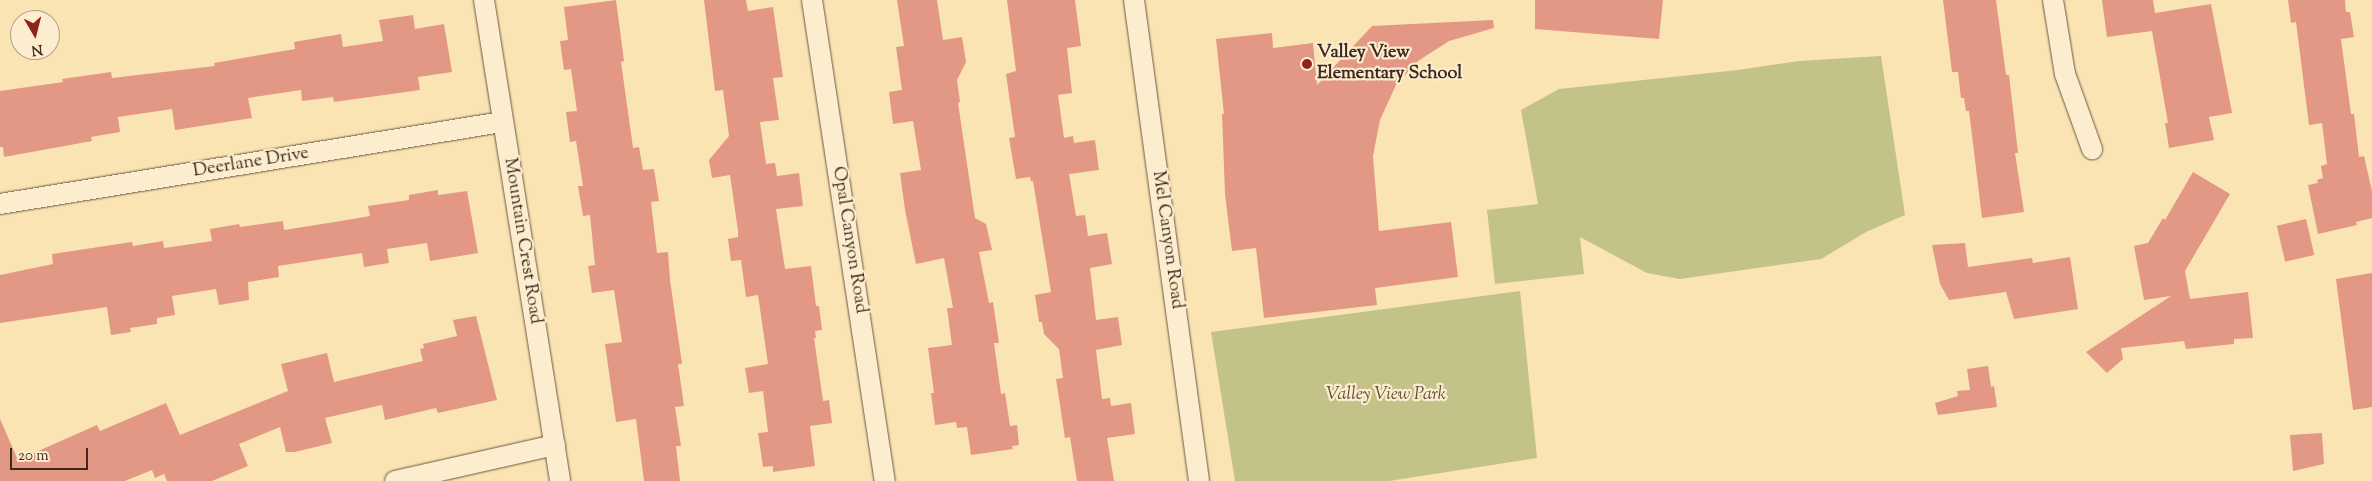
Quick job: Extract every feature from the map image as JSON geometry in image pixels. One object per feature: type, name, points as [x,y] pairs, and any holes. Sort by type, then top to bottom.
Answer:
[{"type":"street","name":"Mountain Crest Road","points":[[484,0],[560,481]]},
{"type":"street","name":"Opal Canyon Road","points":[[812,0],[885,481]]},
{"type":"street","name":"Mel Canyon Road","points":[[1134,0],[1199,481]]},
{"type":"street","points":[[2053,0],[2065,74],[2092,149]]},
{"type":"street","name":"Deerlane Drive","points":[[0,204],[502,122]]},
{"type":"street","points":[[395,481],[555,445]]},
{"type":"green space","points":[[1881,56],[1905,215],[1866,232],[1821,259],[1680,279],[1647,273],[1580,237],[1584,274],[1495,284],[1487,210],[1538,204],[1521,110],[1559,89],[1738,70],[1799,61]]},
{"type":"green space","name":"Valley View Park","points":[[1520,291],[1537,458],[1389,481],[1235,481],[1211,332]]},
{"type":"building","points":[[616,0],[624,61],[621,62],[633,148],[639,147],[643,170],[654,169],[659,201],[651,202],[657,253],[668,252],[682,364],[678,364],[684,406],[675,407],[681,446],[676,446],[680,481],[644,481],[636,419],[616,422],[605,344],[622,342],[614,290],[592,293],[588,266],[595,265],[590,215],[583,216],[578,186],[583,186],[576,141],[570,142],[566,112],[577,111],[571,69],[564,70],[560,41],[568,40],[564,7]]},
{"type":"building","points":[[704,0],[746,0],[748,11],[773,7],[783,77],[773,78],[779,120],[760,122],[766,164],[775,163],[777,176],[799,173],[803,206],[776,209],[785,269],[811,266],[816,306],[819,306],[822,330],[815,331],[816,338],[814,338],[823,401],[829,400],[832,423],[810,426],[815,466],[773,472],[773,466],[763,467],[758,433],[768,432],[763,391],[749,393],[745,368],[768,364],[758,295],[746,297],[741,260],[731,261],[728,239],[738,237],[738,231],[730,175],[712,178],[709,160],[729,136],[723,90],[715,91]]},
{"type":"building","points":[[897,0],[937,0],[943,40],[962,37],[966,62],[957,80],[960,102],[958,103],[975,218],[986,224],[992,250],[979,252],[989,303],[993,302],[999,343],[994,343],[1001,394],[1005,393],[1010,426],[1017,425],[1019,445],[1012,446],[1013,449],[971,455],[967,427],[957,428],[956,422],[935,425],[931,393],[934,393],[928,348],[952,345],[947,308],[953,308],[944,258],[916,264],[905,210],[900,173],[921,170],[913,121],[893,124],[889,92],[902,90],[896,47],[904,46]]},
{"type":"building","points":[[1007,0],[1075,0],[1081,46],[1067,48],[1072,93],[1058,95],[1064,138],[1073,136],[1074,143],[1095,140],[1099,170],[1069,174],[1076,216],[1085,215],[1088,236],[1107,233],[1112,264],[1090,268],[1096,320],[1118,317],[1122,345],[1096,350],[1102,399],[1110,398],[1111,406],[1131,403],[1135,434],[1107,438],[1114,481],[1077,481],[1070,437],[1065,438],[1056,379],[1063,378],[1059,349],[1044,334],[1042,322],[1039,322],[1035,295],[1051,292],[1033,181],[1031,181],[1030,177],[1016,179],[1009,138],[1015,137],[1006,74],[1016,71]]},
{"type":"building","points":[[1535,0],[1663,0],[1659,39],[1535,29]]},
{"type":"building","points":[[1943,0],[1996,0],[2006,75],[2009,75],[2018,153],[2015,153],[2024,212],[1982,218],[1969,111],[1966,111],[1964,98],[1961,98],[1958,72],[1952,72]]},
{"type":"building","points":[[2102,0],[2153,0],[2155,13],[2211,4],[2232,113],[2209,117],[2214,140],[2169,148],[2165,123],[2168,123],[2152,31],[2107,37]]},
{"type":"building","points":[[2288,0],[2345,0],[2346,12],[2350,12],[2354,37],[2341,39],[2351,114],[2354,114],[2359,157],[2364,156],[2372,191],[2372,218],[2356,222],[2357,225],[2318,234],[2308,185],[2318,183],[2317,180],[2323,178],[2321,166],[2327,164],[2322,123],[2309,125],[2296,22],[2291,23]]},
{"type":"building","points":[[413,15],[415,29],[444,24],[452,72],[418,77],[420,90],[334,102],[333,97],[302,101],[301,90],[248,98],[252,118],[175,130],[172,109],[118,117],[120,132],[91,137],[92,141],[4,157],[3,147],[0,147],[0,91],[63,82],[62,79],[111,72],[112,78],[215,66],[214,63],[295,49],[294,42],[341,34],[343,47],[383,41],[379,20]]},
{"type":"building","points":[[1493,20],[1494,28],[1449,41],[1418,61],[1396,85],[1380,120],[1373,156],[1379,231],[1451,222],[1458,277],[1375,288],[1377,305],[1264,318],[1256,248],[1232,251],[1225,194],[1222,114],[1224,114],[1216,39],[1272,33],[1273,48],[1313,43],[1317,85],[1372,26]]},
{"type":"building","points":[[2193,172],[2230,194],[2185,271],[2190,299],[2248,292],[2253,338],[2234,339],[2234,344],[2186,349],[2184,341],[2121,348],[2123,359],[2107,373],[2086,352],[2171,296],[2144,300],[2134,246],[2148,243],[2163,218],[2165,220]]},
{"type":"building","points":[[438,190],[438,195],[467,191],[478,253],[430,261],[427,243],[387,249],[389,263],[364,267],[362,253],[278,266],[279,277],[248,282],[249,300],[219,305],[216,289],[172,296],[175,315],[157,318],[157,324],[130,328],[131,332],[111,335],[107,307],[0,323],[0,275],[53,264],[52,254],[132,242],[133,246],[163,241],[164,248],[212,241],[210,229],[239,224],[240,227],[283,221],[284,230],[335,222],[370,216],[368,206],[409,200],[409,195]]},
{"type":"building","points":[[2306,219],[2314,255],[2285,262],[2277,226]]},
{"type":"building","points":[[1965,243],[1968,267],[2032,258],[2033,263],[2070,257],[2078,309],[2014,319],[2006,292],[1949,300],[1940,284],[1932,245]]},
{"type":"building","points":[[2372,273],[2372,407],[2353,410],[2336,279]]},
{"type":"building","points":[[476,316],[497,400],[438,413],[436,408],[385,420],[382,405],[325,418],[332,443],[295,452],[286,452],[280,427],[239,444],[248,466],[212,481],[167,481],[164,474],[155,478],[152,470],[125,481],[0,481],[0,419],[18,460],[97,425],[100,431],[166,403],[180,435],[288,391],[281,364],[327,353],[334,382],[423,361],[420,349],[424,348],[423,344],[457,336],[453,320]]},
{"type":"building","points":[[1988,366],[1991,387],[1994,386],[1997,407],[1938,415],[1935,403],[1958,396],[1957,391],[1970,390],[1967,369]]},
{"type":"building","points":[[2322,433],[2324,464],[2293,471],[2290,435]]},
{"type":"place","name":"Valley View Elementary School","points":[[1307,64]]}]
